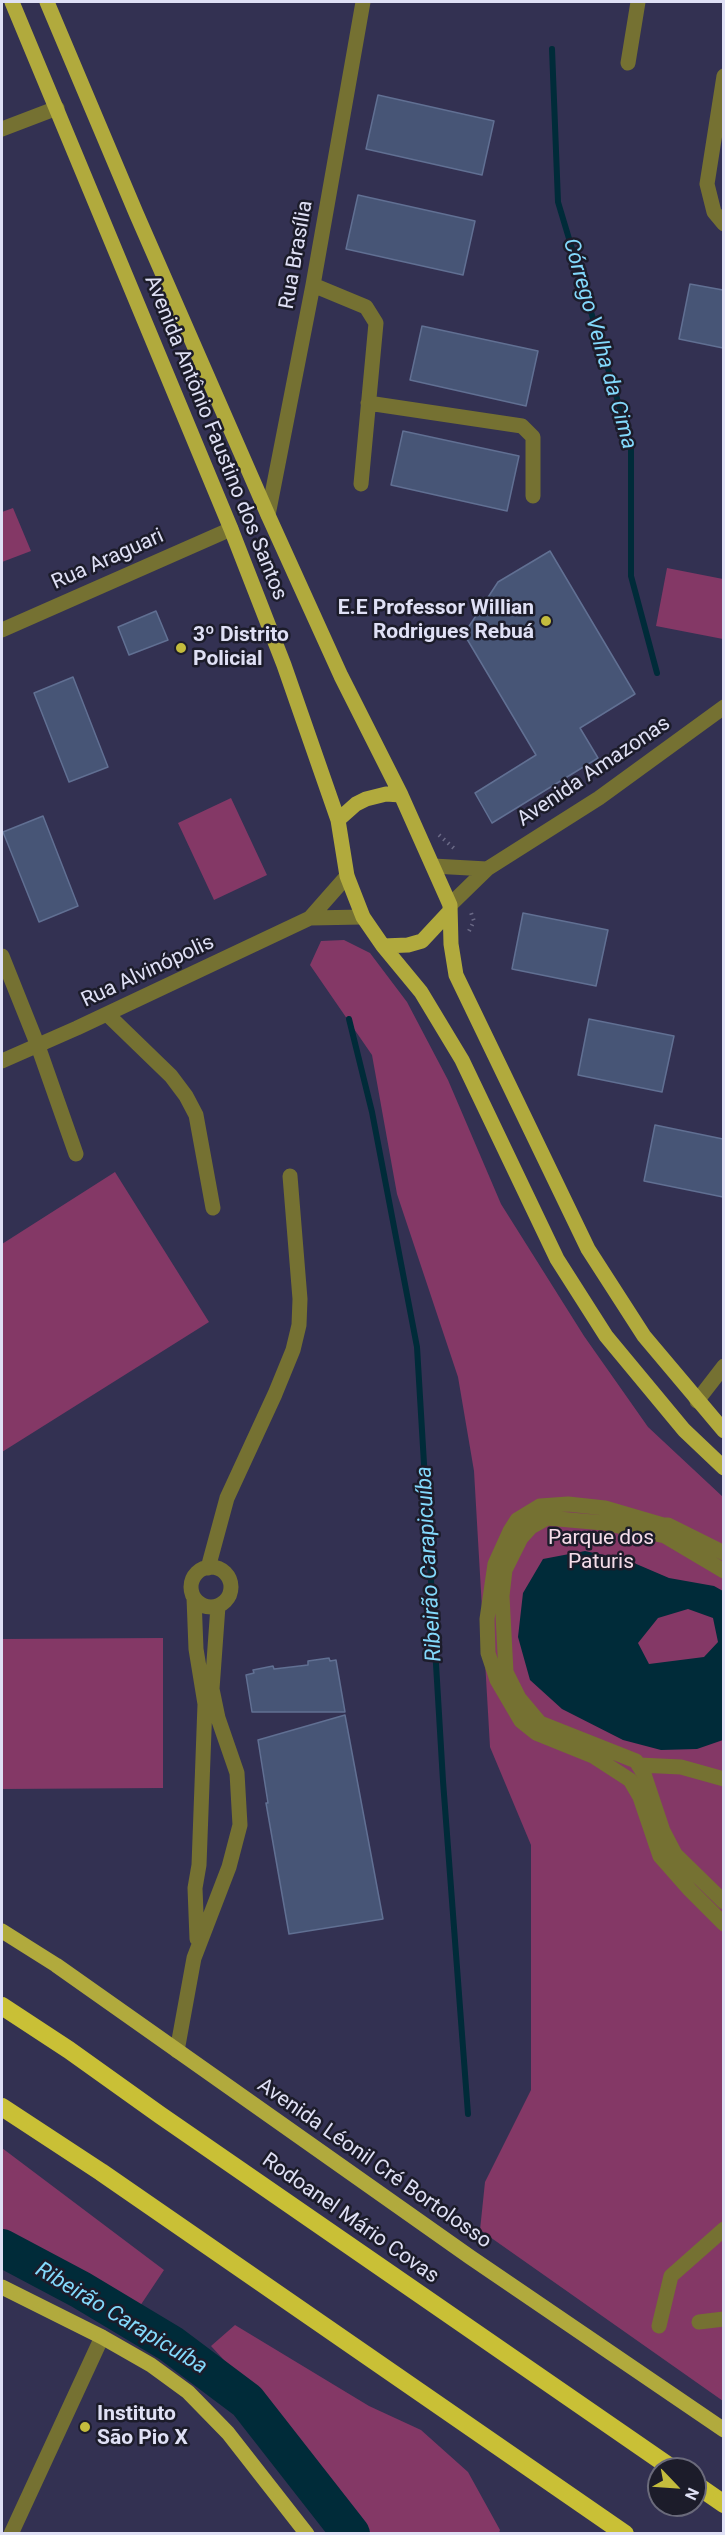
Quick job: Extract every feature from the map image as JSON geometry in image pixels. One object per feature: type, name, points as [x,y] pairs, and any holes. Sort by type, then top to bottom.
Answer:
[{"type":"highway","name":"Rodoanel Mário Covas","points":[[2,2006],[69,2050],[656,2457]]},
{"type":"highway","points":[[2,2107],[101,2172],[625,2534]]},
{"type":"highway","points":[[707,2493],[723,2504]]},
{"type":"main road","name":"Avenida Antônio Faustino dos Santos","points":[[12,2],[231,529],[284,665],[338,820],[347,876],[363,916],[382,946],[422,992],[462,1060],[557,1259],[606,1336],[684,1430],[723,1468]]},
{"type":"main road","name":"Avenida Antônio Faustino dos Santos","points":[[47,2],[140,224],[268,515],[341,676],[401,795],[433,866],[450,909],[452,962],[456,975],[588,1249],[644,1336],[723,1431]]},
{"type":"main road","points":[[338,820],[356,804],[366,799],[386,794],[401,795]]},
{"type":"main road","points":[[382,946],[408,945],[422,941],[450,909]]},
{"type":"main road","name":"Avenida Léonil Cré Bortolosso","points":[[2,1931],[56,1965],[470,2257],[723,2430]]},
{"type":"main road","points":[[2,2286],[102,2337],[151,2365],[188,2392],[228,2433],[308,2534]]},
{"type":"street","name":"Rua Brasília","points":[[268,515],[313,285],[363,2]]},
{"type":"street","points":[[628,63],[638,2]]},
{"type":"street","points":[[723,76],[707,184],[714,212],[723,224]]},
{"type":"street","points":[[2,129],[57,108]]},
{"type":"street","points":[[313,285],[366,307],[374,316],[376,323],[361,484]]},
{"type":"street","points":[[368,403],[522,426],[533,436],[533,496]]},
{"type":"street","name":"Rua Araguari","points":[[2,630],[231,529]]},
{"type":"street","name":"Avenida Amazonas","points":[[450,909],[487,869],[599,798],[723,707]]},
{"type":"street","points":[[433,866],[487,869]]},
{"type":"street","name":"Rua Alvinópolis","points":[[310,918],[347,876]]},
{"type":"street","name":"Rua Alvinópolis","points":[[2,1061],[310,918],[363,916]]},
{"type":"street","points":[[2,956],[38,1046],[76,1154]]},
{"type":"street","points":[[107,1014],[171,1076],[186,1096],[196,1115],[213,1208]]},
{"type":"street","points":[[208,1568],[227,1498],[275,1394],[293,1350],[299,1325],[300,1299],[290,1176]]},
{"type":"street","points":[[697,1401],[723,1366]]},
{"type":"street","points":[[723,1553],[668,1525],[604,1508],[568,1504],[540,1506],[517,1520],[510,1531],[495,1564],[487,1619],[488,1653],[497,1680],[521,1721],[536,1733],[593,1756],[630,1780],[640,1797],[660,1856],[723,1924]]},
{"type":"street","points":[[723,1571],[665,1536],[604,1523],[547,1518],[531,1527],[521,1538],[505,1570],[502,1596],[506,1672],[519,1698],[540,1722],[636,1761],[655,1804],[663,1831],[675,1854],[723,1902]]},
{"type":"street","points":[[177,2051],[198,1945],[229,1867],[240,1825],[237,1773],[218,1718],[212,1689],[219,1606],[228,1597],[230,1583],[219,1569],[208,1568],[201,1570],[193,1579],[191,1592],[194,1598],[196,1649],[205,1704],[199,1865],[195,1888],[198,1945]]},
{"type":"street","points":[[194,1598],[205,1606],[219,1606]]},
{"type":"street","points":[[639,1765],[681,1767],[723,1779]]},
{"type":"street","points":[[659,2326],[671,2276],[723,2229]]},
{"type":"street","points":[[699,2322],[723,2319]]},
{"type":"street","points":[[11,2534],[102,2337]]},
{"type":"green space","points":[[13,508],[31,551],[2,562],[2,512]]},
{"type":"green space","points":[[667,568],[723,579],[723,639],[656,626]]},
{"type":"green space","points":[[231,798],[267,875],[214,900],[178,823]]},
{"type":"green space","name":"Parque dos Paturis","points":[[344,940],[370,953],[407,1002],[448,1080],[501,1204],[584,1336],[648,1427],[723,1497],[723,2401],[480,2230],[485,2182],[531,2090],[531,1845],[490,1747],[474,1471],[458,1377],[397,1194],[372,1055],[310,965],[321,941]]},
{"type":"green space","points":[[115,1172],[209,1322],[2,1452],[2,1244]]},
{"type":"green space","points":[[163,1638],[163,1788],[2,1789],[2,1639]]},
{"type":"green space","points":[[2,2148],[164,2270],[140,2306],[2,2236]]},
{"type":"green space","points":[[235,2325],[369,2406],[421,2430],[468,2472],[500,2530],[499,2533],[364,2533],[290,2432],[211,2346]]},
{"type":"water","points":[[585,1551],[627,1560],[669,1578],[714,1586],[723,1591],[723,1740],[697,1749],[661,1750],[623,1740],[562,1709],[530,1680],[518,1637],[523,1593],[543,1559]],"holes":[[[688,1609],[713,1618],[718,1642],[704,1657],[649,1664],[638,1643],[658,1618]]]},
{"type":"building","points":[[378,95],[494,121],[482,175],[366,149]]},
{"type":"building","points":[[358,195],[475,221],[463,275],[346,249]]},
{"type":"building","points":[[690,284],[723,290],[723,348],[679,339]]},
{"type":"building","points":[[422,326],[538,351],[526,406],[410,380]]},
{"type":"building","points":[[403,431],[519,456],[507,511],[391,485]]},
{"type":"building","points":[[550,551],[635,694],[580,728],[598,758],[492,823],[475,793],[536,755],[464,634],[498,582]]},
{"type":"building","points":[[156,611],[168,640],[129,655],[118,627]]},
{"type":"building","points":[[73,677],[108,767],[69,782],[34,693]]},
{"type":"building","points":[[43,816],[78,906],[39,922],[3,832]]},
{"type":"building","points":[[523,913],[608,930],[596,986],[512,969]]},
{"type":"building","points":[[589,1019],[674,1036],[662,1092],[578,1075]]},
{"type":"building","points":[[655,1125],[723,1139],[723,1197],[644,1181]]},
{"type":"building","points":[[329,1658],[330,1661],[336,1660],[345,1712],[252,1712],[246,1675],[254,1673],[253,1670],[273,1666],[274,1669],[308,1665],[308,1661]]},
{"type":"building","points":[[345,1715],[383,1919],[289,1934],[266,1803],[268,1803],[258,1740]]},
{"type":"waterway","name":"Córrego Velha da Cima","points":[[552,49],[558,202],[631,445],[631,576],[657,673]]},
{"type":"waterway","name":"Ribeirão Carapicuíba","points":[[349,1019],[372,1112],[417,1347],[443,1781],[468,2114]]},
{"type":"waterway","name":"Ribeirão Carapicuíba","points":[[2,2248],[81,2290],[171,2344],[247,2401],[351,2534]]},
{"type":"place","name":"E.E Professor Willian Rodrigues Rebuá","points":[[546,621]]},
{"type":"place","name":"3º Distrito Policial","points":[[181,648]]},
{"type":"place","name":"Instituto São Pio X","points":[[85,2427]]}]
